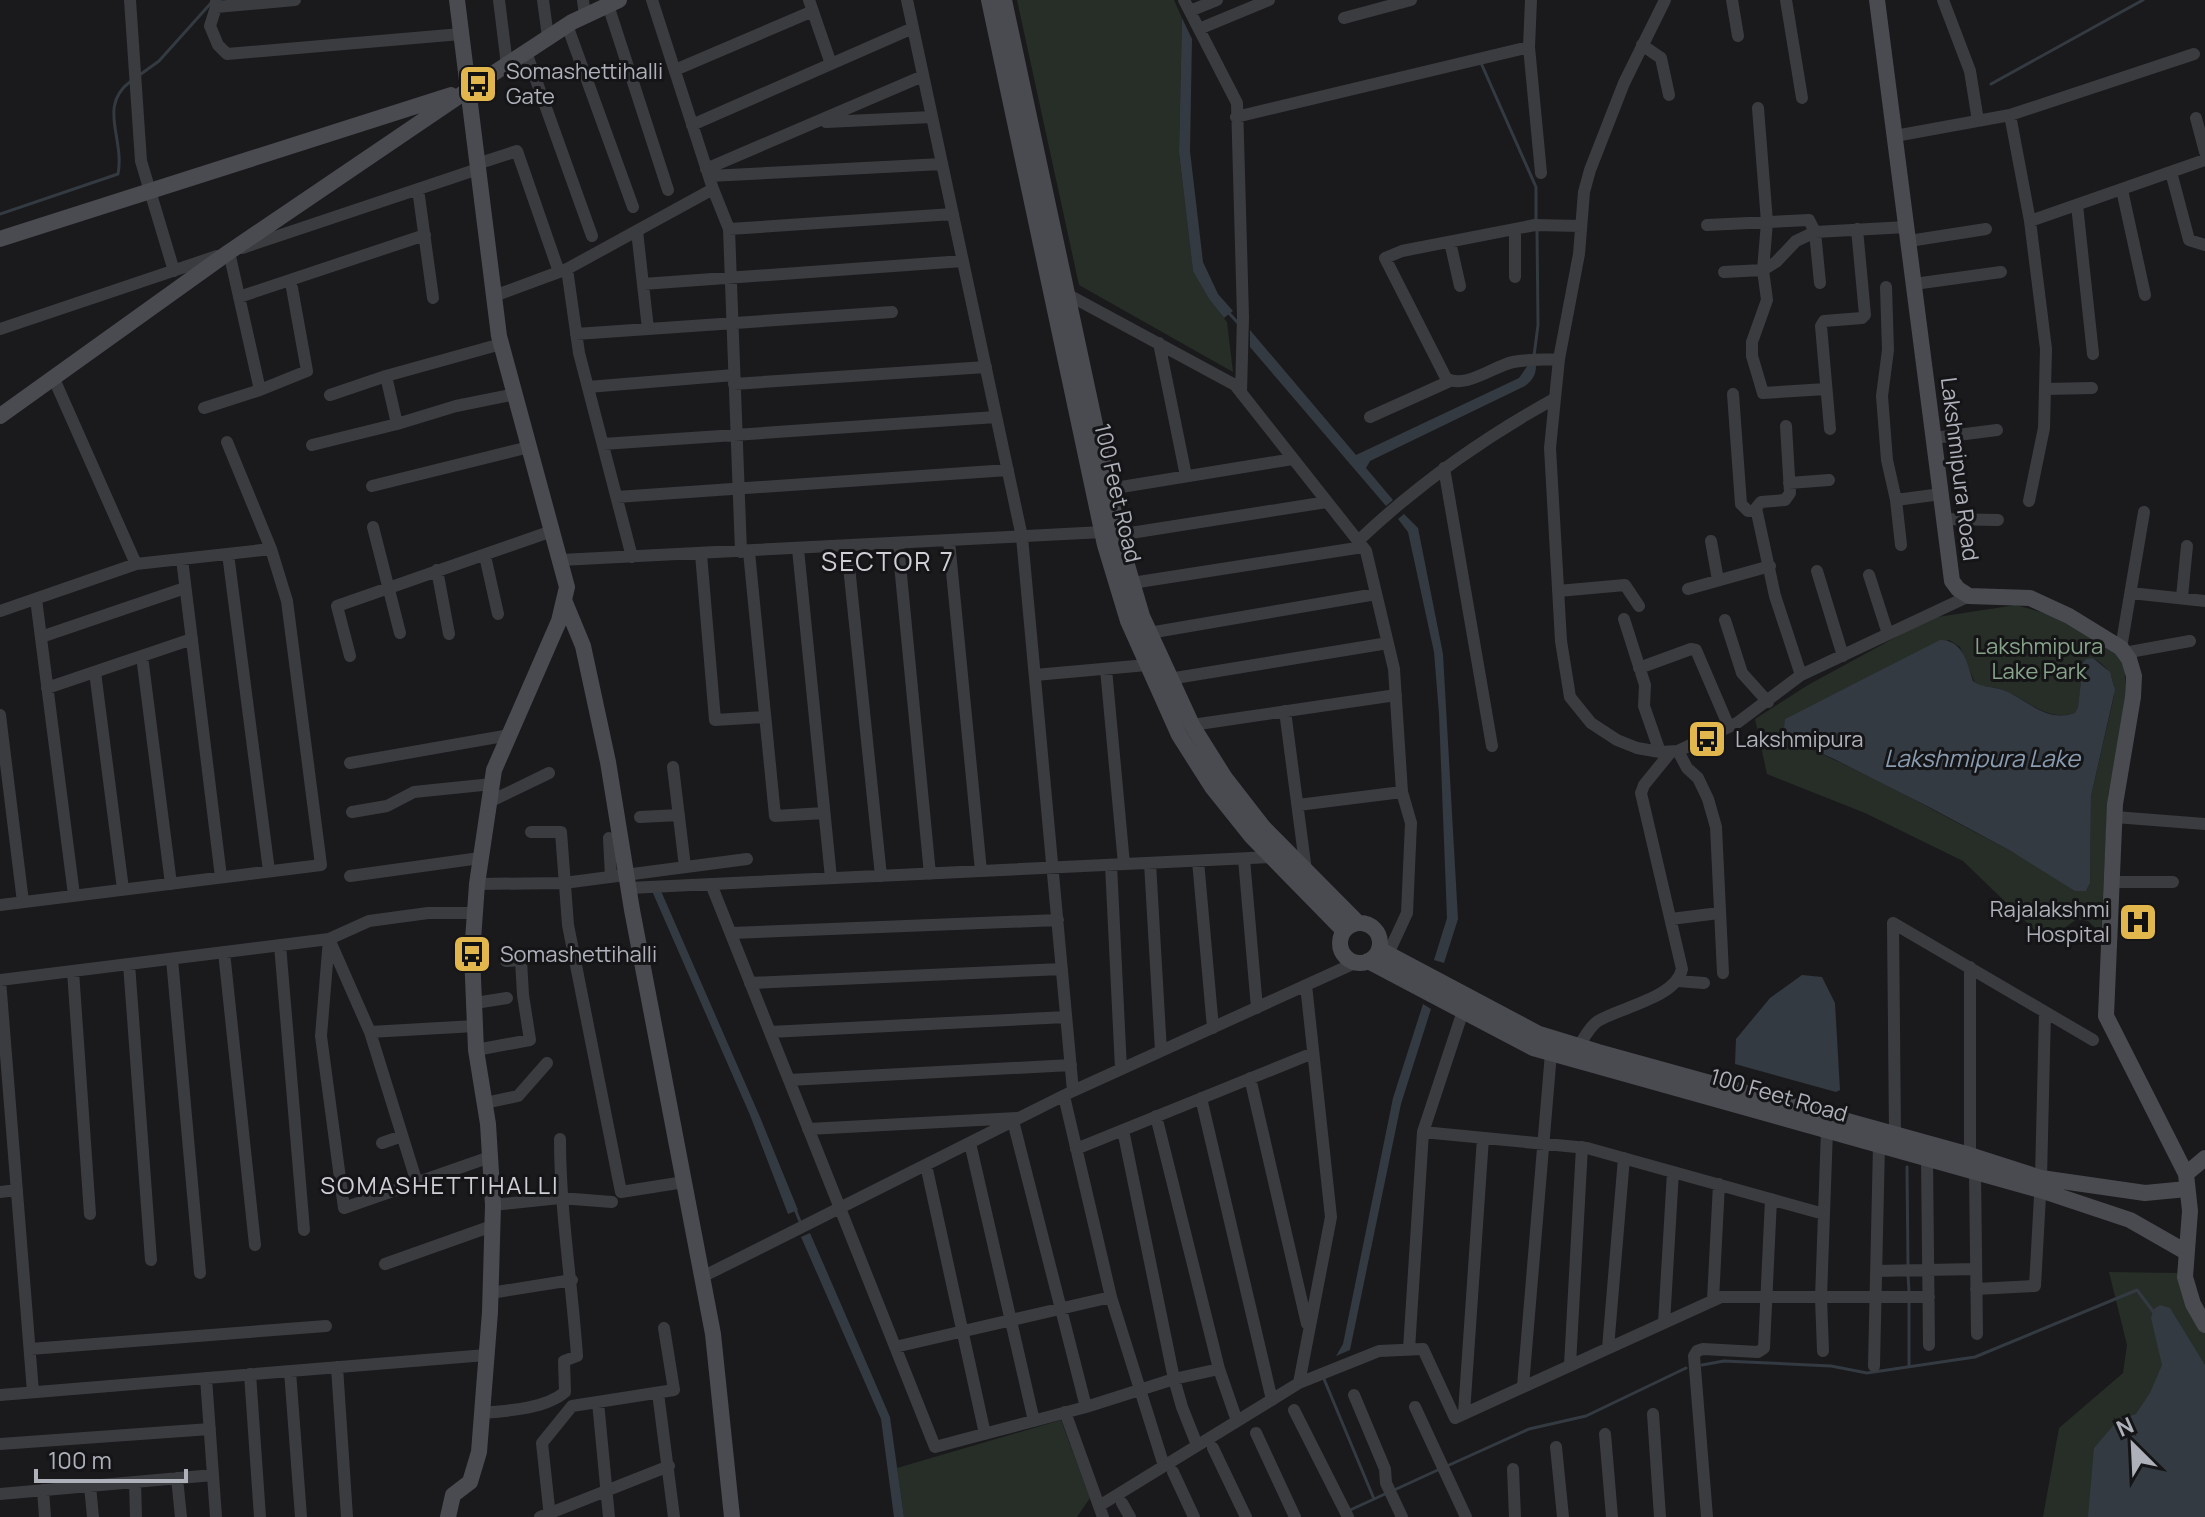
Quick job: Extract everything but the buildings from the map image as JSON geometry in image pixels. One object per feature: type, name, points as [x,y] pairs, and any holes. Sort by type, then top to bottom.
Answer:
[{"type":"street","points":[[130,0],[141,161],[174,271]]},
{"type":"street","points":[[295,0],[216,4],[210,26],[218,45],[227,54],[461,34]]},
{"type":"street","points":[[448,1517],[453,1495],[470,1482],[479,1452],[491,1293],[493,1205],[485,1103],[476,1050],[472,954],[480,858],[494,770],[559,621],[567,587],[501,344],[457,0]]},
{"type":"street","points":[[499,0],[507,65]]},
{"type":"street","points":[[543,0],[548,37]]},
{"type":"street","points":[[652,0],[713,189],[729,229],[738,489],[775,816],[824,813]]},
{"type":"street","points":[[907,0],[1022,537],[1071,1065],[1069,1094],[1076,1149],[1111,1297],[1139,1390],[1168,1469],[1194,1517]]},
{"type":"street","name":"100 Feet Road","points":[[989,0],[1050,284],[1128,621],[1179,735],[1212,787],[1271,857],[1351,927]]},
{"type":"street","name":"100 Feet Road","points":[[1004,0],[1109,489],[1110,534],[1132,583],[1149,633],[1192,725],[1225,778],[1263,827],[1306,871],[1351,927]]},
{"type":"street","points":[[1191,13],[1217,0]]},
{"type":"street","points":[[1191,13],[1269,0]]},
{"type":"street","points":[[1344,18],[1411,0]]},
{"type":"street","points":[[1531,0],[1529,47],[1541,173]]},
{"type":"street","points":[[1665,0],[1642,45],[1590,170],[1584,192],[1579,254],[1559,359],[1550,448],[1561,641],[1570,697],[1591,723],[1617,740],[1637,748],[1669,752],[1729,727],[1768,702],[1801,675],[1969,596],[2030,598],[2069,616],[2122,651],[2134,676],[2115,817],[2106,1016],[2187,1181],[2190,1211],[2185,1277],[2188,1291],[2205,1325]]},
{"type":"street","points":[[1732,0],[1738,36]]},
{"type":"street","points":[[1786,0],[1802,98]]},
{"type":"street","name":"Lakshmipura Road","points":[[1877,0],[1952,581],[1969,596]]},
{"type":"street","points":[[1943,0],[1969,65],[1978,121]]},
{"type":"street","points":[[0,416],[229,252],[567,25],[584,8],[614,2],[668,190]]},
{"type":"street","points":[[675,70],[811,6],[831,64]]},
{"type":"street","points":[[1191,13],[1237,103],[1243,317],[1241,393]]},
{"type":"street","points":[[567,25],[633,207]]},
{"type":"street","points":[[692,125],[913,28]]},
{"type":"street","points":[[1642,45],[1661,58],[1669,95]]},
{"type":"street","points":[[1236,117],[1529,47]]},
{"type":"street","points":[[526,52],[592,236]]},
{"type":"street","points":[[1895,136],[2010,115],[2194,54]]},
{"type":"street","points":[[708,172],[923,76]]},
{"type":"street","points":[[0,239],[468,90]]},
{"type":"street","points":[[1758,108],[1767,222],[1763,270],[1767,300],[1752,342],[1752,356],[1761,391],[1826,389]]},
{"type":"street","points":[[2010,115],[2030,221],[2046,349],[2044,428],[2029,501]]},
{"type":"street","points":[[814,123],[932,117]]},
{"type":"street","points":[[2196,118],[2205,152]]},
{"type":"street","points":[[0,329],[418,189],[517,151],[563,271],[588,387],[632,557]]},
{"type":"street","points":[[2030,221],[2205,160]]},
{"type":"street","points":[[708,172],[942,164]]},
{"type":"street","points":[[2171,172],[2189,240],[2204,247]]},
{"type":"street","points":[[418,189],[433,298]]},
{"type":"street","points":[[494,296],[563,271],[713,189]]},
{"type":"street","points":[[2122,190],[2145,295]]},
{"type":"street","points":[[2077,205],[2093,354]]},
{"type":"street","points":[[729,229],[953,214]]},
{"type":"street","points":[[1707,225],[1807,219],[1815,232],[1820,283]]},
{"type":"street","points":[[1450,381],[1385,258],[1402,251],[1535,225],[1581,226]]},
{"type":"street","points":[[1830,429],[1822,323],[1862,318],[1865,315],[1857,229]]},
{"type":"street","points":[[1724,272],[1763,270],[1776,262],[1796,241],[1815,232],[1857,229],[1908,234],[1986,229]]},
{"type":"street","points":[[1515,230],[1515,277]]},
{"type":"street","points":[[637,231],[648,329]]},
{"type":"street","points":[[239,297],[425,235]]},
{"type":"street","points":[[1450,242],[1460,286]]},
{"type":"street","points":[[229,252],[260,390]]},
{"type":"street","points":[[643,284],[963,261]]},
{"type":"street","points":[[1914,284],[2001,272]]},
{"type":"street","points":[[702,1277],[1121,1069],[1373,956],[1407,913],[1411,823],[1402,792],[1394,669],[1360,544],[1235,385],[1050,284]]},
{"type":"street","points":[[1886,287],[1888,350],[1882,396],[1887,460],[1901,545]]},
{"type":"street","points":[[204,408],[307,371],[292,288]]},
{"type":"street","points":[[576,334],[892,312]]},
{"type":"street","points":[[1159,343],[1186,476]]},
{"type":"street","points":[[330,395],[501,344]]},
{"type":"street","points":[[1370,417],[1450,381],[1461,381],[1512,363],[1559,359]]},
{"type":"street","points":[[588,387],[986,367]]},
{"type":"street","points":[[386,376],[397,424]]},
{"type":"street","points":[[54,379],[136,564]]},
{"type":"street","points":[[2046,389],[2092,388]]},
{"type":"street","points":[[312,445],[456,406],[515,394]]},
{"type":"street","points":[[1733,394],[1741,504],[1748,511],[1756,511]]},
{"type":"street","points":[[1132,583],[1360,544],[1394,508],[1444,468],[1500,430],[1554,399]]},
{"type":"street","points":[[603,444],[996,417]]},
{"type":"street","points":[[1786,426],[1790,493],[1785,500],[1761,502],[1756,505],[1756,511],[1775,596],[1801,675]]},
{"type":"street","points":[[1934,438],[1997,430]]},
{"type":"street","points":[[0,905],[321,865],[287,601],[271,549],[227,442]]},
{"type":"street","points":[[372,486],[529,447]]},
{"type":"street","points":[[1109,489],[1293,459]]},
{"type":"street","points":[[1444,468],[1492,746]]},
{"type":"street","points":[[617,497],[1008,470]]},
{"type":"street","points":[[1789,483],[1829,480]]},
{"type":"street","points":[[1896,500],[1941,494]]},
{"type":"street","points":[[561,560],[1110,534],[1327,502]]},
{"type":"street","points":[[2122,651],[2144,512]]},
{"type":"street","points":[[1943,519],[1998,520]]},
{"type":"street","points":[[373,527],[400,633]]},
{"type":"street","points":[[350,656],[337,606],[552,531]]},
{"type":"street","points":[[949,541],[981,871]]},
{"type":"street","points":[[1711,541],[1718,580]]},
{"type":"street","points":[[898,544],[930,874]]},
{"type":"street","points":[[2182,597],[2187,546]]},
{"type":"street","points":[[847,547],[881,876]]},
{"type":"street","points":[[0,611],[136,564],[271,549]]},
{"type":"street","points":[[798,549],[831,878]]},
{"type":"street","points":[[228,554],[269,871]]},
{"type":"street","points":[[701,554],[715,720],[765,717]]},
{"type":"street","points":[[485,556],[498,614]]},
{"type":"street","points":[[182,559],[221,877]]},
{"type":"street","points":[[1688,589],[1770,566]]},
{"type":"street","points":[[437,570],[449,634]]},
{"type":"street","points":[[1817,571],[1843,656]]},
{"type":"street","points":[[1869,575],[1888,634]]},
{"type":"street","points":[[1558,591],[1625,585],[1639,606]]},
{"type":"street","points":[[41,637],[185,588]]},
{"type":"street","points":[[2131,593],[2205,601]]},
{"type":"street","points":[[1149,633],[1376,594]]},
{"type":"street","points":[[36,599],[74,895]]},
{"type":"street","points":[[564,600],[583,646],[608,762],[622,880],[713,1334],[732,1517]]},
{"type":"street","points":[[1624,619],[1645,685],[1643,703],[1669,752],[1703,788],[1716,827],[1723,973]]},
{"type":"street","points":[[1725,620],[1742,673],[1768,702]]},
{"type":"street","points":[[47,688],[192,639]]},
{"type":"street","points":[[2122,651],[2190,641]]},
{"type":"street","points":[[1169,679],[1388,643]]},
{"type":"street","points":[[1639,668],[1691,649],[1696,650],[1729,727]]},
{"type":"street","points":[[142,656],[171,884]]},
{"type":"street","points":[[1035,675],[1147,665]]},
{"type":"street","points":[[1106,669],[1118,864],[1121,1069]]},
{"type":"street","points":[[95,672],[123,889]]},
{"type":"street","points":[[1192,725],[1396,695]]},
{"type":"street","points":[[1285,711],[1306,871]]},
{"type":"street","points":[[0,715],[23,902]]},
{"type":"street","points":[[350,763],[510,735]]},
{"type":"street","points":[[1669,752],[1641,793],[1682,969],[1678,981]]},
{"type":"street","points":[[673,767],[685,867]]},
{"type":"street","points":[[352,812],[387,806],[414,792],[491,792],[549,773]]},
{"type":"street","points":[[1298,805],[1402,792]]},
{"type":"street","points":[[640,817],[679,815]]},
{"type":"street","points":[[2115,817],[2205,824]]},
{"type":"street","points":[[531,832],[561,832],[568,925],[621,1192],[684,1182]]},
{"type":"street","points":[[609,838],[622,880]]},
{"type":"street","points":[[477,884],[622,880],[711,884],[1271,857]]},
{"type":"street","points":[[350,876],[480,858]]},
{"type":"street","points":[[622,880],[747,859]]},
{"type":"street","points":[[1244,859],[1257,1008]]},
{"type":"street","points":[[1198,861],[1213,1028]]},
{"type":"street","points":[[1150,863],[1161,1051]]},
{"type":"street","points":[[2111,882],[2173,882]]},
{"type":"street","points":[[711,884],[935,1447],[1219,1369]]},
{"type":"street","points":[[33,1392],[17,1190],[7,1141],[0,980],[329,939],[369,921],[428,913],[475,913]]},
{"type":"street","points":[[1671,919],[1719,913]]},
{"type":"street","points":[[731,933],[1058,920]]},
{"type":"street","points":[[1895,1134],[1893,923],[2093,1040]]},
{"type":"street","name":"100 Feet Road","points":[[1373,956],[1377,932],[1368,925],[1351,927],[1341,938],[1341,949],[1347,958],[1373,956],[1466,1005],[1533,1048],[1927,1159],[1975,1172],[2041,1184],[2145,1193],[2187,1181]]},
{"type":"street","points":[[329,939],[370,1032],[417,1183]]},
{"type":"street","points":[[329,939],[321,1036],[344,1208],[490,1157]]},
{"type":"street","points":[[280,945],[304,1230]]},
{"type":"street","points":[[224,952],[255,1245]]},
{"type":"street","points":[[172,959],[200,1273]]},
{"type":"street","points":[[476,1050],[530,1040],[521,960],[506,961]]},
{"type":"street","points":[[129,964],[151,1260]]},
{"type":"street","points":[[1970,967],[1970,1155]]},
{"type":"street","points":[[750,983],[1062,969]]},
{"type":"street","points":[[73,971],[90,1214]]},
{"type":"street","points":[[1579,1046],[1595,1022],[1652,997],[1678,981],[1704,983]]},
{"type":"street","points":[[1299,1383],[1331,1217],[1306,985]]},
{"type":"street","points":[[475,1003],[507,998]]},
{"type":"street","points":[[1409,1349],[1423,1132],[1466,1005]]},
{"type":"street","name":"100 Feet Road","points":[[1466,1005],[1579,1046],[1970,1155],[2130,1220],[2186,1252]]},
{"type":"street","points":[[1976,1289],[2035,1286],[2045,1012]]},
{"type":"street","points":[[770,1032],[1066,1017]]},
{"type":"street","points":[[370,1032],[475,1026]]},
{"type":"street","points":[[1076,1149],[1313,1053]]},
{"type":"street","points":[[1523,1386],[1541,1143],[1551,1053]]},
{"type":"street","points":[[485,1103],[518,1096],[547,1063]]},
{"type":"street","points":[[789,1080],[1071,1065]]},
{"type":"street","points":[[1250,1078],[1308,1329]]},
{"type":"street","points":[[1201,1098],[1272,1400]]},
{"type":"street","points":[[1156,1116],[1219,1369],[1237,1421]]},
{"type":"street","points":[[808,1129],[1017,1120]]},
{"type":"street","points":[[1017,1120],[1086,1407]]},
{"type":"street","points":[[1123,1130],[1174,1379],[1197,1445]]},
{"type":"street","points":[[1823,1351],[1821,1298],[1827,1130]]},
{"type":"street","points":[[1423,1132],[1582,1147],[1824,1214]]},
{"type":"street","points":[[382,1143],[402,1136]]},
{"type":"street","points":[[1464,1413],[1483,1138]]},
{"type":"street","points":[[481,1413],[557,1399],[565,1392],[564,1361],[577,1356],[572,1280],[560,1198],[560,1139]]},
{"type":"street","points":[[970,1143],[1034,1421]]},
{"type":"street","points":[[1874,1366],[1879,1145]]},
{"type":"street","points":[[1570,1365],[1582,1147]]},
{"type":"street","points":[[1608,1348],[1624,1158]]},
{"type":"street","points":[[2187,1181],[2205,1158]]},
{"type":"street","points":[[1927,1159],[1929,1345]]},
{"type":"street","points":[[926,1165],[985,1434]]},
{"type":"street","points":[[1664,1323],[1673,1172]]},
{"type":"street","points":[[1975,1172],[1977,1334]]},
{"type":"street","points":[[1713,1300],[1719,1184]]},
{"type":"street","points":[[0,1192],[17,1190]]},
{"type":"street","points":[[493,1205],[560,1198],[612,1202]]},
{"type":"street","points":[[1707,1517],[1694,1356],[1703,1349],[1762,1350],[1771,1199]]},
{"type":"street","points":[[385,1264],[492,1226]]},
{"type":"street","points":[[1876,1271],[1976,1269]]},
{"type":"street","points":[[491,1293],[572,1280]]},
{"type":"street","points":[[895,1347],[1111,1297]]},
{"type":"street","points":[[1065,1412],[1101,1511],[1168,1469],[1197,1445],[1299,1383],[1379,1351],[1423,1349],[1455,1418],[1721,1297],[1929,1297]]},
{"type":"street","points":[[30,1349],[326,1326]]},
{"type":"street","points":[[664,1328],[674,1390],[572,1406],[542,1443],[547,1516],[669,1466]]},
{"type":"street","points":[[0,1395],[486,1355]]},
{"type":"street","points":[[337,1367],[347,1517]]},
{"type":"street","points":[[290,1371],[301,1517]]},
{"type":"street","points":[[250,1374],[260,1517]]},
{"type":"street","points":[[206,1378],[216,1517]]},
{"type":"street","points":[[658,1393],[674,1517]]},
{"type":"street","points":[[1354,1395],[1402,1517]]},
{"type":"street","points":[[598,1402],[609,1517]]},
{"type":"street","points":[[1415,1407],[1466,1517]]},
{"type":"street","points":[[1294,1410],[1346,1514]]},
{"type":"street","points":[[1653,1414],[1660,1517]]},
{"type":"street","points":[[0,1444],[210,1429]]},
{"type":"street","points":[[1256,1433],[1295,1517]]},
{"type":"street","points":[[1605,1434],[1612,1517]]},
{"type":"street","points":[[1556,1447],[1563,1517]]},
{"type":"street","points":[[1213,1448],[1246,1517]]},
{"type":"street","points":[[1513,1469],[1515,1517]]},
{"type":"street","points":[[0,1494],[213,1475]]},
{"type":"street","points":[[177,1478],[181,1517]]},
{"type":"street","points":[[135,1482],[136,1517]]},
{"type":"street","points":[[90,1486],[93,1517]]},
{"type":"street","points":[[43,1490],[45,1517]]},
{"type":"street","points":[[1122,1503],[1130,1517]]},
{"type":"green space","points":[[1017,0],[1174,0],[1182,18],[1179,152],[1193,270],[1209,299],[1227,322],[1233,372],[1079,285]]},
{"type":"green space","name":"Lakshmipura Lake Park","points":[[2016,605],[2069,620],[2125,660],[2125,707],[2108,796],[2101,933],[2088,921],[2077,919],[2046,941],[1963,861],[1865,813],[1767,774],[1755,719],[1808,685],[1931,618]],"holes":[[[1949,640],[1960,647],[1975,683],[2001,689],[2055,715],[2075,713],[2083,666],[2093,658],[2110,674],[2114,696],[2091,796],[2090,883],[2086,891],[2075,891],[2024,858],[1926,806],[1794,742],[1785,719],[1929,647]]]},
{"type":"green space","points":[[2109,1272],[2177,1273],[2185,1301],[2205,1333],[2205,1517],[2043,1517],[2059,1428],[2123,1373],[2127,1345]]},
{"type":"green space","points":[[1061,1420],[1090,1498],[1077,1517],[904,1517],[897,1468]]},
{"type":"water","points":[[1182,18],[1192,39],[1190,151],[1203,262],[1218,294],[1233,311],[1224,318],[1193,271],[1179,152]]},
{"type":"water","points":[[1250,330],[1356,455],[1519,378],[1528,365],[1536,366],[1536,369],[1525,386],[1370,461],[1366,468],[1393,500],[1386,506],[1250,347]]},
{"type":"water","points":[[1404,514],[1418,528],[1443,654],[1458,919],[1444,963],[1434,960],[1447,918],[1434,652],[1408,532],[1398,519]]},
{"type":"water","name":"Lakshmipura Lake","points":[[1940,640],[1959,648],[1976,683],[2003,690],[2055,715],[2075,713],[2086,659],[2093,658],[2110,672],[2115,690],[2091,796],[2090,883],[2086,891],[2075,891],[2011,851],[1929,807],[1794,741],[1784,729],[1785,719]]},
{"type":"water","points":[[652,891],[661,891],[798,1210],[788,1214],[750,1115]]},
{"type":"water","points":[[1802,975],[1822,977],[1835,1003],[1840,1090],[1836,1092],[1735,1064],[1736,1039],[1770,998]]},
{"type":"water","points":[[1423,1004],[1431,1009],[1401,1104],[1350,1350],[1336,1356],[1343,1344],[1393,1098]]},
{"type":"water","points":[[810,1233],[890,1417],[904,1517],[894,1517],[881,1419],[801,1237]]},
{"type":"water","points":[[2160,1305],[2170,1308],[2205,1365],[2205,1517],[2088,1517],[2094,1448],[2118,1420],[2136,1414],[2150,1393],[2162,1365],[2151,1318],[2154,1309]]},
{"type":"waterway","points":[[1991,84],[2143,0]]},
{"type":"waterway","points":[[141,74],[159,61],[211,3]]},
{"type":"waterway","points":[[1481,63],[1536,187],[1536,220]]},
{"type":"waterway","points":[[0,214],[118,174],[114,112],[121,91],[131,81]]},
{"type":"waterway","points":[[1534,356],[1538,325],[1537,228]]},
{"type":"waterway","points":[[1227,311],[1238,323]]},
{"type":"waterway","points":[[1907,1167],[1908,1268]]},
{"type":"waterway","points":[[795,1209],[801,1224]]},
{"type":"waterway","points":[[1908,1275],[1909,1292]]},
{"type":"waterway","points":[[1702,1365],[1724,1361],[1831,1366],[1867,1373],[1975,1357],[2137,1290],[2155,1314]]},
{"type":"waterway","points":[[1909,1299],[1909,1366]]},
{"type":"waterway","points":[[1447,1466],[1529,1429],[1586,1416],[1686,1368]]},
{"type":"waterway","points":[[1324,1379],[1374,1499]]},
{"type":"waterway","points":[[1392,1491],[1440,1469]]},
{"type":"waterway","points":[[1348,1511],[1385,1494]]},
{"type":"place","name":"Somashettihalli Gate","points":[[478,84]]},
{"type":"place","name":"Lakshmipura","points":[[1707,739]]},
{"type":"place","name":"Rajalakshmi Hospital","points":[[2138,922]]},
{"type":"place","name":"Somashettihalli","points":[[472,954]]},
{"type":"district","name":"SECTOR 7","points":[[888,561]]},
{"type":"district","name":"SOMASHETTIHALLI","points":[[440,1184]]}]
